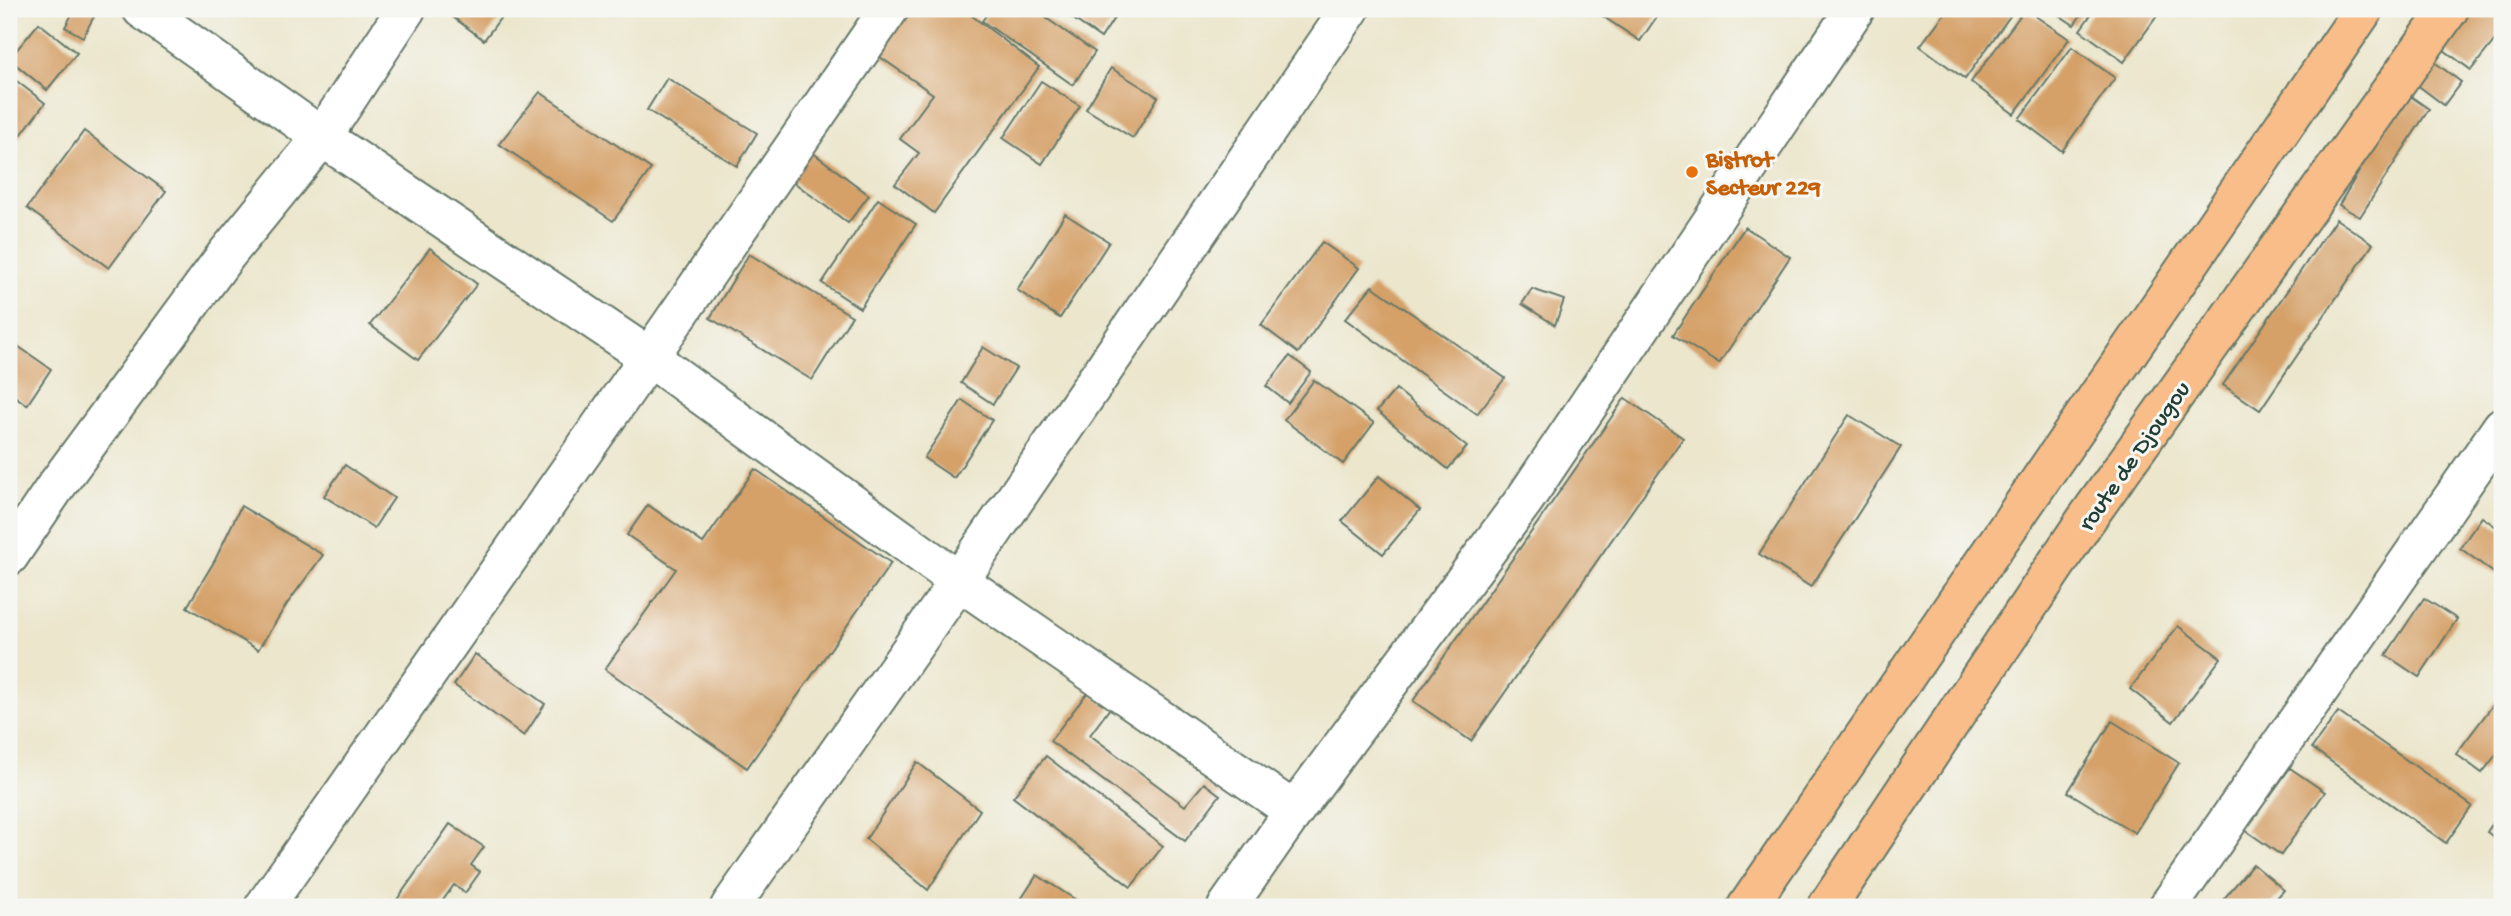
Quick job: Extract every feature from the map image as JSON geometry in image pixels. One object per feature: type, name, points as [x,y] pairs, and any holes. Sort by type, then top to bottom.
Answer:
[{"type":"highway","points":[[1747,907],[2364,9]]},
{"type":"highway","name":"route de Djougou","points":[[1827,907],[2085,521],[2449,9]]},
{"type":"street","points":[[142,9],[322,137],[649,358],[959,581],[1294,811]]},
{"type":"street","points":[[9,556],[54,489],[226,256],[322,137],[406,9]]},
{"type":"street","points":[[264,907],[649,358],[889,9]]},
{"type":"street","points":[[730,907],[959,581],[1350,9]]},
{"type":"street","points":[[1227,907],[1294,811],[1525,499],[1855,9]]},
{"type":"street","points":[[2168,907],[2502,427]]},
{"type":"building","points":[[75,9],[98,9],[83,37],[65,27]]},
{"type":"building","points":[[442,9],[507,9],[484,40]]},
{"type":"building","points":[[902,9],[963,9],[1039,67],[934,213],[895,184],[919,153],[900,139],[933,94],[870,50]]},
{"type":"building","points":[[991,9],[1033,9],[1095,52],[1073,85],[982,21]]},
{"type":"building","points":[[1059,9],[1120,9],[1101,38]]},
{"type":"building","points":[[1592,9],[1662,9],[1640,41]]},
{"type":"building","points":[[1948,9],[2015,9],[1965,79],[1920,46]]},
{"type":"building","points":[[2025,9],[2069,39],[2014,114],[1971,82]]},
{"type":"building","points":[[2050,9],[2085,9],[2074,25]]},
{"type":"building","points":[[2095,9],[2162,9],[2124,62],[2080,30]]},
{"type":"building","points":[[2471,9],[2502,10],[2502,31],[2471,70],[2440,47]]},
{"type":"building","points":[[39,23],[77,53],[47,90],[9,59]]},
{"type":"building","points":[[2072,47],[2115,78],[2062,151],[2019,119]]},
{"type":"building","points":[[2433,61],[2461,82],[2444,105],[2416,84]]},
{"type":"building","points":[[1111,68],[1158,97],[1133,138],[1086,109]]},
{"type":"building","points":[[667,78],[757,133],[737,166],[647,110]]},
{"type":"building","points":[[14,79],[45,103],[9,151],[9,87]]},
{"type":"building","points":[[1041,81],[1080,106],[1042,164],[1003,138]]},
{"type":"building","points":[[540,92],[651,169],[613,221],[499,144]]},
{"type":"building","points":[[2406,93],[2429,109],[2360,217],[2339,205]]},
{"type":"building","points":[[84,131],[166,191],[109,268],[27,208]]},
{"type":"building","points":[[804,146],[869,195],[848,223],[783,174]]},
{"type":"building","points":[[878,199],[916,224],[860,308],[822,283]]},
{"type":"building","points":[[1065,214],[1109,242],[1060,318],[1017,290]]},
{"type":"building","points":[[2336,219],[2373,244],[2260,410],[2223,385]]},
{"type":"building","points":[[1745,227],[1790,257],[1719,364],[1673,335]]},
{"type":"building","points":[[1322,242],[1359,268],[1298,353],[1261,325]]},
{"type":"building","points":[[430,248],[477,284],[418,360],[370,325]]},
{"type":"building","points":[[749,254],[852,316],[812,380],[710,318]]},
{"type":"building","points":[[1372,286],[1505,378],[1477,414],[1345,319]]},
{"type":"building","points":[[1532,289],[1564,300],[1555,325],[1522,304]]},
{"type":"building","points":[[9,340],[51,369],[27,405],[9,392]]},
{"type":"building","points":[[983,347],[1016,368],[993,404],[961,383]]},
{"type":"building","points":[[1290,356],[1311,372],[1288,403],[1266,386]]},
{"type":"building","points":[[1314,380],[1374,423],[1343,464],[1284,420]]},
{"type":"building","points":[[1396,389],[1467,447],[1448,469],[1377,411]]},
{"type":"building","points":[[1625,398],[1683,438],[1471,741],[1413,701]]},
{"type":"building","points":[[962,400],[992,420],[954,478],[924,458]]},
{"type":"building","points":[[1849,415],[1901,447],[1811,587],[1759,554]]},
{"type":"building","points":[[345,465],[394,498],[374,528],[324,496]]},
{"type":"building","points":[[755,469],[891,563],[747,768],[605,669],[676,569],[627,535],[648,505],[703,543]]},
{"type":"building","points":[[1379,476],[1420,510],[1383,554],[1342,521]]},
{"type":"building","points":[[241,506],[323,555],[258,650],[187,607],[215,560]]},
{"type":"building","points":[[2482,517],[2502,531],[2502,579],[2460,548]]},
{"type":"building","points":[[2424,598],[2457,619],[2419,677],[2386,655]]},
{"type":"building","points":[[2178,626],[2221,658],[2173,722],[2130,689]]},
{"type":"building","points":[[475,654],[545,704],[524,736],[454,685]]},
{"type":"building","points":[[1088,692],[1110,708],[1090,735],[1185,806],[1204,783],[1220,795],[1185,841],[1050,741]]},
{"type":"building","points":[[2502,693],[2502,747],[2482,773],[2456,754]]},
{"type":"building","points":[[2338,712],[2472,806],[2446,843],[2312,748]]},
{"type":"building","points":[[2112,721],[2179,763],[2135,833],[2068,792]]},
{"type":"building","points":[[1046,756],[1163,846],[1131,887],[1013,797]]},
{"type":"building","points":[[917,762],[980,810],[928,890],[866,839]]},
{"type":"building","points":[[2290,768],[2325,792],[2281,855],[2245,830]]},
{"type":"building","points":[[2502,809],[2502,843],[2487,832]]},
{"type":"building","points":[[450,824],[484,847],[471,865],[480,872],[465,893],[454,885],[438,907],[399,907],[394,904]]},
{"type":"building","points":[[2253,864],[2284,890],[2269,907],[2217,907]]},
{"type":"building","points":[[1037,875],[1087,907],[1016,907]]},
{"type":"place","name":"Bistrot Secteur 229","points":[[1692,172]]}]
